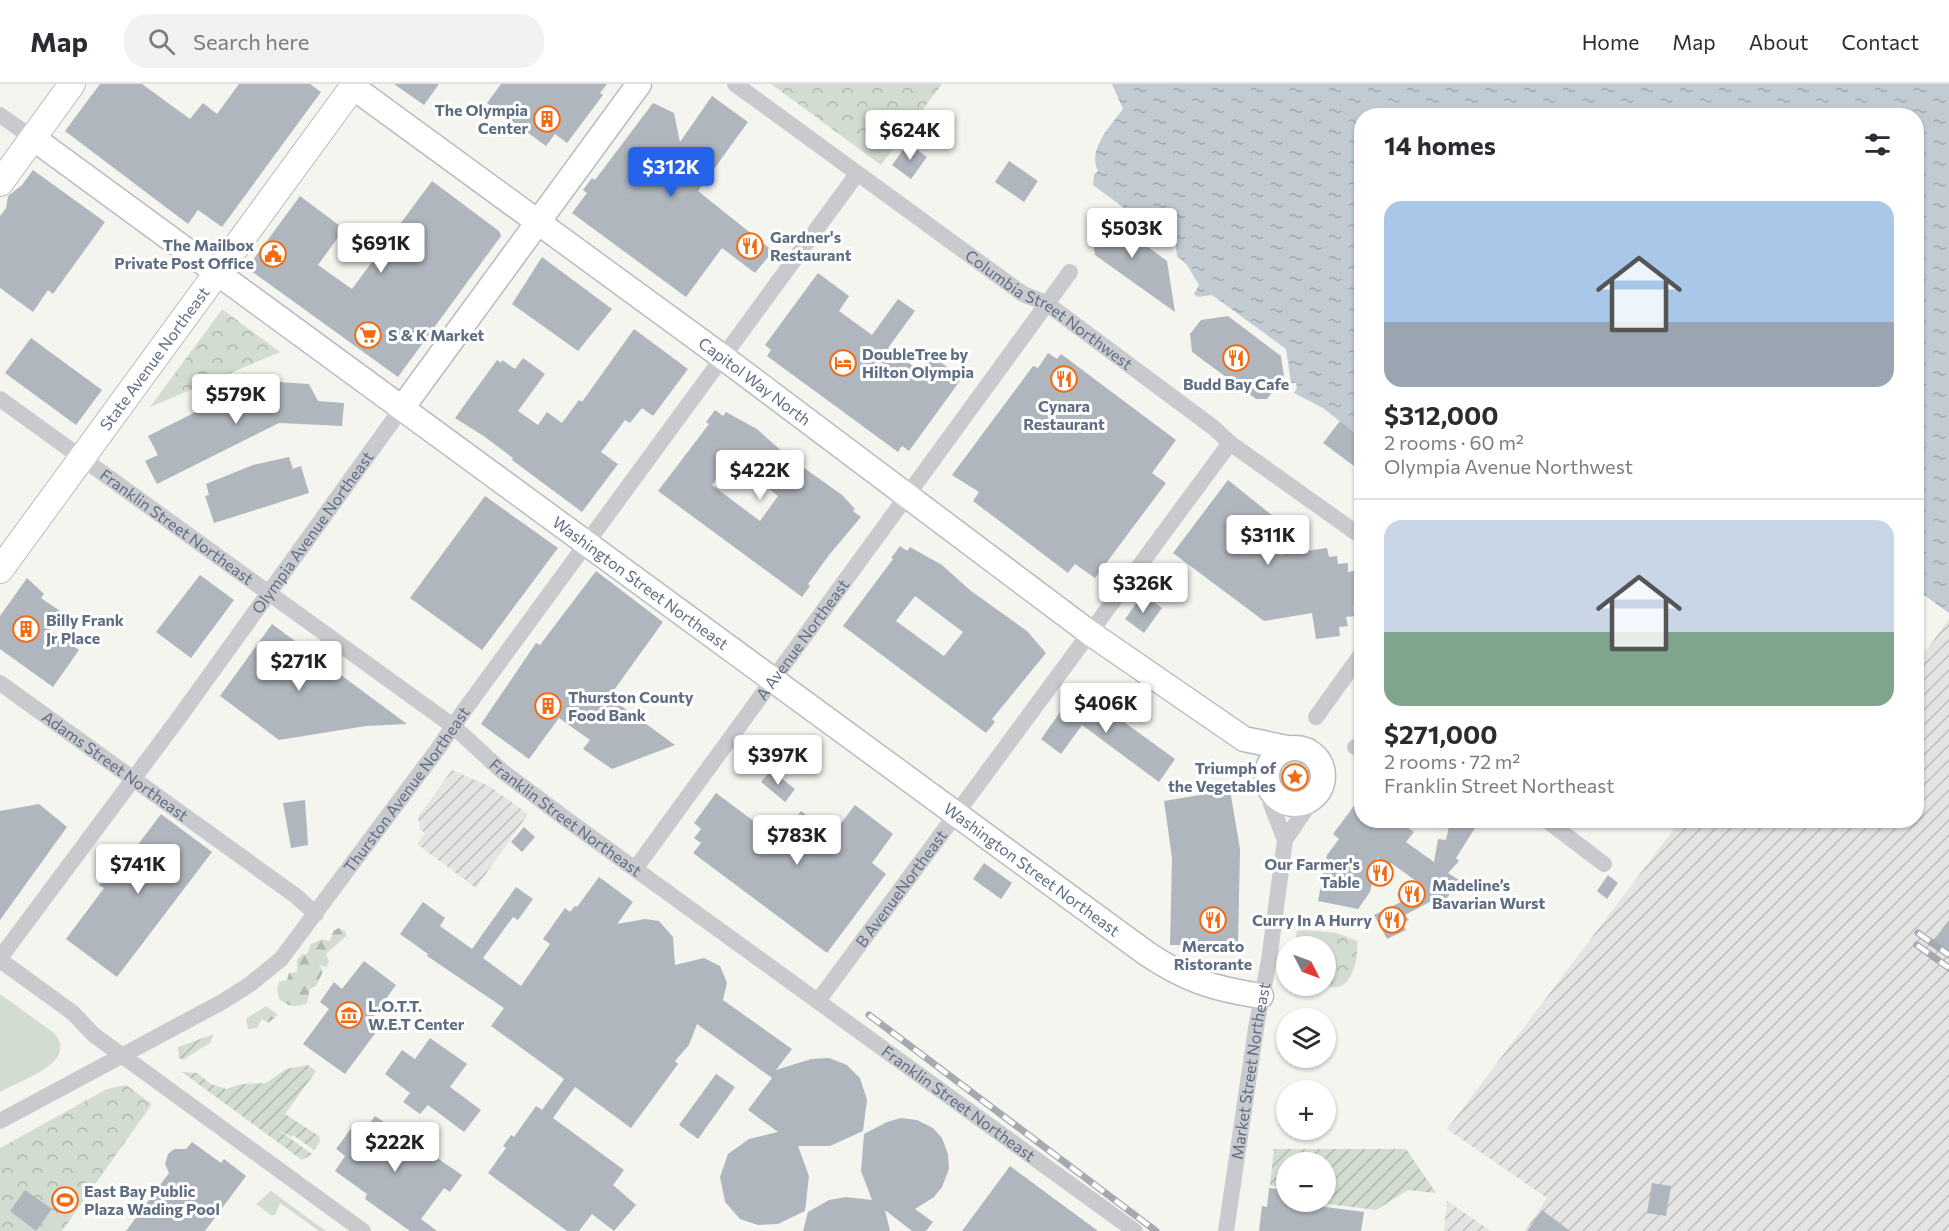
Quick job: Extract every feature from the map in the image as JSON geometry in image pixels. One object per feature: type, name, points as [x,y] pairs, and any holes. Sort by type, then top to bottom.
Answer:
[{"type":"main road","points":[[0,183],[72,84]]},
{"type":"main road","name":"State Avenue Northeast","points":[[0,570],[352,85]]},
{"type":"street","name":"Olympia Avenue Northeast","points":[[0,959],[133,781],[267,593],[639,84]]},
{"type":"street","name":"Columbia Street Northwest","points":[[735,84],[1023,294],[1046,303],[1214,428],[1230,443],[1354,531]]},
{"type":"street","name":"Capitol Way North","points":[[352,85],[724,358],[905,497],[1090,633],[1244,739],[1287,748]]},
{"type":"street","points":[[0,115],[33,138]]},
{"type":"street","name":"Washington Street Northeast","points":[[33,138],[771,681],[1176,974],[1206,986],[1262,996]]},
{"type":"street","name":"Thurston Avenue Northeast","points":[[0,1121],[249,985],[281,959],[316,915],[857,174]]},
{"type":"street","name":"A Avenue Northeast","points":[[635,869],[1070,272]]},
{"type":"street","name":"Franklin Street Northeast","points":[[0,399],[453,726],[502,771],[1135,1231]]},
{"type":"street","name":"B AvenueNortheast","points":[[818,1000],[1230,443]]},
{"type":"street","points":[[1316,717],[1354,664]]},
{"type":"street","name":"Adams Street Northeast","points":[[0,683],[133,781],[296,896],[316,915]]},
{"type":"street","name":"Capitol Way North","points":[[1244,739],[1269,788]]},
{"type":"street","points":[[1287,748],[1304,749],[1319,759],[1322,767],[1323,783],[1314,797],[1293,804],[1279,799],[1269,788],[1267,780],[1269,764],[1273,757],[1287,748]]},
{"type":"street","name":"Market Street Northeast","points":[[1269,788],[1271,804],[1285,840]]},
{"type":"street","name":"Market Street Northeast","points":[[1226,1231],[1269,960],[1285,840],[1314,797]]},
{"type":"street","points":[[1557,828],[1604,864]]},
{"type":"street","points":[[0,959],[73,1013],[91,1033],[363,1231]]},
{"type":"shaded area","points":[[1949,619],[1949,1231],[1525,1231],[1547,1198],[1447,1129],[1675,828],[1924,828],[1924,653]]},
{"type":"shaded area","points":[[452,770],[489,786],[528,814],[476,888],[417,844],[425,833],[420,829],[418,817]]},
{"type":"shaded area","points":[[1447,1201],[1491,1231],[1444,1231]]},
{"type":"green space","points":[[771,84],[942,84],[881,165]]},
{"type":"green space","points":[[222,309],[280,352],[150,407],[218,315]]},
{"type":"green space","points":[[1295,755],[1303,756],[1310,761],[1315,768],[1315,784],[1310,791],[1303,796],[1295,797],[1287,796],[1280,791],[1275,784],[1274,776],[1275,768],[1280,761],[1287,756]]},
{"type":"green space","points":[[339,928],[346,932],[346,936],[326,954],[329,961],[326,967],[319,965],[323,971],[316,986],[310,989],[307,1003],[293,1006],[279,999],[277,989],[279,982],[287,980],[289,973],[297,972],[297,960],[302,954],[307,954],[311,944],[322,939],[330,941],[333,931]]},
{"type":"green space","points":[[1297,931],[1337,933],[1357,941],[1354,967],[1348,980],[1336,987],[1336,936],[1296,936]]},
{"type":"green space","points":[[0,994],[54,1033],[60,1043],[59,1053],[45,1069],[0,1092]]},
{"type":"green space","points":[[266,1006],[278,1015],[268,1023],[262,1019],[257,1028],[248,1029],[246,1019]]},
{"type":"green space","points":[[214,1034],[210,1043],[183,1060],[179,1058],[178,1047]]},
{"type":"green space","points":[[308,1065],[316,1071],[285,1114],[319,1136],[320,1142],[314,1150],[293,1135],[291,1137],[277,1129],[312,1154],[302,1160],[182,1072],[197,1073],[211,1084],[226,1089],[241,1084],[266,1083],[286,1069]]},
{"type":"green space","points":[[126,1085],[152,1104],[62,1231],[0,1231],[0,1148],[107,1089]]},
{"type":"green space","points":[[1274,1149],[1406,1149],[1436,1193],[1408,1190],[1376,1210],[1336,1205],[1336,1152],[1276,1152],[1276,1186],[1270,1185]]},
{"type":"green space","points":[[271,1191],[326,1231],[319,1231],[280,1203],[275,1215],[271,1215],[256,1204]]},
{"type":"water","points":[[1112,84],[1949,84],[1949,613],[1924,595],[1924,108],[1354,108],[1354,433],[1323,408],[1294,393],[1297,387],[1296,383],[1291,383],[1286,349],[1212,295],[1198,297],[1194,294],[1199,285],[1187,265],[1177,256],[1176,246],[1093,185],[1094,175],[1098,171],[1095,163],[1098,146],[1123,109]]},
{"type":"building","points":[[100,84],[142,84],[190,119],[203,103],[217,114],[239,84],[310,84],[321,92],[222,227],[198,210],[188,224],[65,131]]},
{"type":"building","points":[[394,84],[439,84],[424,105]]},
{"type":"building","name":"The Olympia Center","points":[[501,84],[607,84],[600,93],[603,95],[567,143],[555,134],[546,146],[487,103]]},
{"type":"building","points":[[712,96],[748,122],[698,191],[773,251],[755,273],[722,248],[686,297],[572,213],[587,193],[583,190],[592,178],[595,180],[653,103],[674,113],[680,142]]},
{"type":"building","points":[[908,143],[927,157],[911,179],[892,165]]},
{"type":"building","points":[[1009,161],[1038,181],[1024,202],[995,182]]},
{"type":"building","points":[[33,170],[105,222],[53,294],[48,290],[33,312],[0,288],[0,216],[6,208],[8,196],[22,185]]},
{"type":"building","points":[[432,181],[499,231],[501,236],[398,377],[247,268],[300,196],[344,229],[318,265],[352,289]]},
{"type":"building","points":[[1098,210],[1167,261],[1175,312],[1095,255],[1090,222]]},
{"type":"building","points":[[542,257],[612,309],[578,351],[512,304]]},
{"type":"building","name":"DoubleTree by Hilton Olympia","points":[[818,273],[849,296],[839,311],[872,335],[898,299],[915,311],[888,348],[920,371],[931,355],[962,378],[909,451],[902,446],[898,452],[767,356],[771,350],[765,345]]},
{"type":"building","points":[[1228,316],[1281,356],[1284,377],[1267,399],[1256,399],[1192,352],[1190,334],[1201,320]]},
{"type":"building","points":[[634,329],[688,369],[653,416],[642,408],[630,423],[625,420],[601,452],[618,464],[582,512],[485,437],[455,418],[497,360],[501,363],[502,360],[515,369],[523,358],[545,374],[518,411],[538,425],[547,412],[562,423],[579,400],[582,402]]},
{"type":"building","points":[[31,338],[102,390],[76,425],[5,373]]},
{"type":"building","points":[[1048,353],[1057,359],[1061,354],[1176,440],[1152,473],[1166,483],[1095,578],[1075,564],[1068,573],[973,501],[979,492],[952,475],[1033,366],[1038,368]]},
{"type":"building","points":[[279,382],[309,384],[318,401],[344,403],[342,426],[279,423],[157,484],[145,461],[158,455],[148,436],[249,385],[253,392]]},
{"type":"building","points":[[715,410],[723,416],[726,412],[757,429],[786,455],[842,495],[855,509],[853,511],[861,517],[829,555],[808,584],[810,586],[802,597],[658,491],[709,424],[706,422]],"holes":[[[731,459],[778,496],[760,521],[712,485]]]},
{"type":"building","points":[[1340,421],[1354,432],[1354,466],[1323,443]]},
{"type":"building","points":[[289,457],[293,469],[301,466],[309,493],[214,523],[205,496],[209,495],[206,484],[253,465]]},
{"type":"building","points":[[1228,480],[1273,516],[1279,555],[1327,548],[1329,557],[1337,556],[1338,564],[1348,563],[1348,572],[1354,571],[1354,616],[1346,617],[1348,626],[1339,627],[1340,636],[1316,639],[1312,613],[1264,621],[1173,553]]},
{"type":"building","points":[[485,496],[558,548],[482,650],[410,598]]},
{"type":"building","points":[[900,546],[907,551],[910,547],[942,565],[971,591],[1027,631],[1046,653],[992,719],[995,722],[986,733],[843,626],[893,559],[891,558]],"holes":[[[915,596],[963,632],[944,656],[896,621]]]},
{"type":"building","points":[[596,571],[663,622],[609,697],[675,745],[612,769],[583,749],[590,740],[559,718],[529,759],[481,724],[536,643],[540,645]]},
{"type":"building","points":[[200,575],[234,600],[191,658],[156,632]]},
{"type":"building","name":"Billy Frank Jr Place","points":[[27,578],[44,594],[41,598],[63,613],[50,630],[79,650],[53,687],[0,649],[0,616]]},
{"type":"building","points":[[1143,594],[1162,608],[1144,633],[1125,619]]},
{"type":"building","points":[[272,624],[407,724],[366,726],[279,740],[220,696]]},
{"type":"building","points":[[1077,688],[1175,759],[1159,782],[1082,725],[1061,754],[1041,739]]},
{"type":"building","points":[[771,770],[795,789],[785,802],[761,782]]},
{"type":"building","points":[[1230,790],[1240,849],[1238,946],[1170,945],[1172,858],[1164,801]]},
{"type":"building","points":[[716,793],[779,840],[801,811],[832,835],[855,805],[893,834],[872,863],[886,874],[827,953],[693,853],[701,843],[694,838],[701,829],[694,823]]},
{"type":"building","points":[[305,800],[308,845],[291,848],[283,803]]},
{"type":"building","points":[[39,804],[67,827],[0,920],[0,811]]},
{"type":"building","points":[[1354,806],[1354,828],[1408,828],[1414,832],[1406,842],[1434,862],[1438,839],[1446,840],[1449,828],[1475,828],[1456,858],[1459,861],[1448,873],[1459,880],[1445,901],[1439,897],[1405,915],[1409,920],[1402,924],[1406,930],[1387,939],[1374,915],[1401,902],[1397,894],[1419,883],[1391,863],[1385,872],[1378,857],[1370,892],[1358,909],[1318,901],[1327,855],[1339,839],[1333,834]]},
{"type":"building","points":[[161,814],[212,852],[117,977],[66,939],[104,888],[99,885],[122,855],[127,859]]},
{"type":"building","points":[[524,827],[535,837],[522,852],[511,842]]},
{"type":"building","points":[[984,863],[1012,883],[1001,899],[973,879]]},
{"type":"building","points":[[1608,875],[1618,883],[1607,899],[1597,891]]},
{"type":"building","points":[[599,877],[633,902],[617,924],[645,919],[659,921],[673,937],[675,965],[704,958],[720,966],[727,983],[723,1000],[792,1049],[776,1070],[811,1059],[829,1058],[847,1065],[860,1078],[867,1100],[863,1131],[830,1146],[798,1146],[809,1176],[805,1211],[778,1224],[758,1225],[740,1219],[725,1202],[720,1177],[728,1154],[749,1139],[778,1132],[748,1110],[772,1078],[697,1024],[689,1045],[675,1061],[678,1064],[631,1128],[575,1087],[553,1118],[624,1170],[613,1185],[636,1205],[614,1231],[592,1214],[579,1231],[567,1231],[488,1173],[506,1148],[503,1146],[511,1135],[514,1137],[536,1106],[542,1110],[564,1079],[491,1026],[504,1008],[427,956],[428,954],[400,934],[423,902],[445,918],[440,926],[472,949],[516,887],[533,899],[518,920],[513,917],[483,958],[521,986],[550,944],[543,939],[565,908],[570,912],[575,906],[577,907]]},
{"type":"building","points":[[1949,920],[1949,954],[1932,942]]},
{"type":"building","name":"L.O.T.T. W.E.T Center","points":[[364,961],[396,985],[370,1021],[379,1028],[345,1074],[303,1044],[329,1009],[320,1002],[334,982],[342,989]]},
{"type":"building","points":[[430,1038],[467,1064],[450,1087],[481,1110],[464,1132],[428,1105],[420,1114],[403,1102],[410,1093],[385,1074],[402,1050],[415,1059]]},
{"type":"building","points":[[716,1074],[735,1087],[698,1139],[679,1125]]},
{"type":"building","points":[[375,1116],[462,1175],[450,1192],[444,1188],[421,1219],[437,1231],[410,1231],[365,1199],[367,1194],[335,1171],[345,1156],[336,1149],[353,1126],[363,1132]]},
{"type":"building","points":[[901,1118],[917,1120],[933,1128],[942,1138],[948,1154],[949,1169],[942,1187],[934,1197],[915,1209],[933,1222],[926,1231],[912,1231],[885,1210],[890,1231],[803,1231],[808,1212],[829,1200],[846,1197],[872,1200],[861,1171],[864,1134],[887,1122]]},
{"type":"building","points":[[192,1142],[221,1163],[224,1159],[246,1176],[205,1231],[126,1231],[169,1173],[165,1164],[168,1154],[174,1149],[186,1149]]},
{"type":"building","points":[[1010,1166],[1098,1231],[962,1231]]},
{"type":"building","points":[[1652,1183],[1671,1186],[1666,1216],[1647,1213]]},
{"type":"building","points":[[1269,1188],[1276,1189],[1276,1212],[1336,1212],[1336,1208],[1364,1212],[1361,1231],[1259,1231],[1262,1206],[1267,1207]]},
{"type":"building","points":[[25,1190],[52,1209],[36,1231],[10,1211]]},
{"type":"building","points":[[1542,1210],[1570,1231],[1527,1231]]},
{"type":"railway","points":[[1918,933],[1949,955]]},
{"type":"railway","points":[[1917,945],[1949,968]]},
{"type":"railway","points":[[869,1015],[1156,1231]]},
{"type":"place","name":"The Olympia Center","points":[[547,119]]},
{"type":"place","name":"Gardner's Restaurant","points":[[750,246]]},
{"type":"place","name":"The Mailbox Private Post Office","points":[[273,254]]},
{"type":"place","name":"S & K Market","points":[[368,335]]},
{"type":"place","name":"Budd Bay Cafe","points":[[1236,358]]},
{"type":"place","name":"DoubleTree by Hilton Olympia","points":[[843,363]]},
{"type":"place","name":"Cynara Restaurant","points":[[1064,379]]},
{"type":"place","name":"Billy Frank Jr Place","points":[[26,629]]},
{"type":"place","name":"Thurston County Food Bank","points":[[548,706]]},
{"type":"place","name":"Triumph of the Vegetables","points":[[1295,777]]},
{"type":"place","name":"Our Farmer's Table","points":[[1380,873]]},
{"type":"place","name":"Madeline’s Bavarian Wurst","points":[[1412,894]]},
{"type":"place","name":"Mercato Ristorante","points":[[1213,920]]},
{"type":"place","name":"Curry In A Hurry","points":[[1392,920]]},
{"type":"place","name":"L.O.T.T. W.E.T Center","points":[[349,1015]]},
{"type":"place","name":"East Bay Public Plaza Wading Pool","points":[[65,1200]]}]
